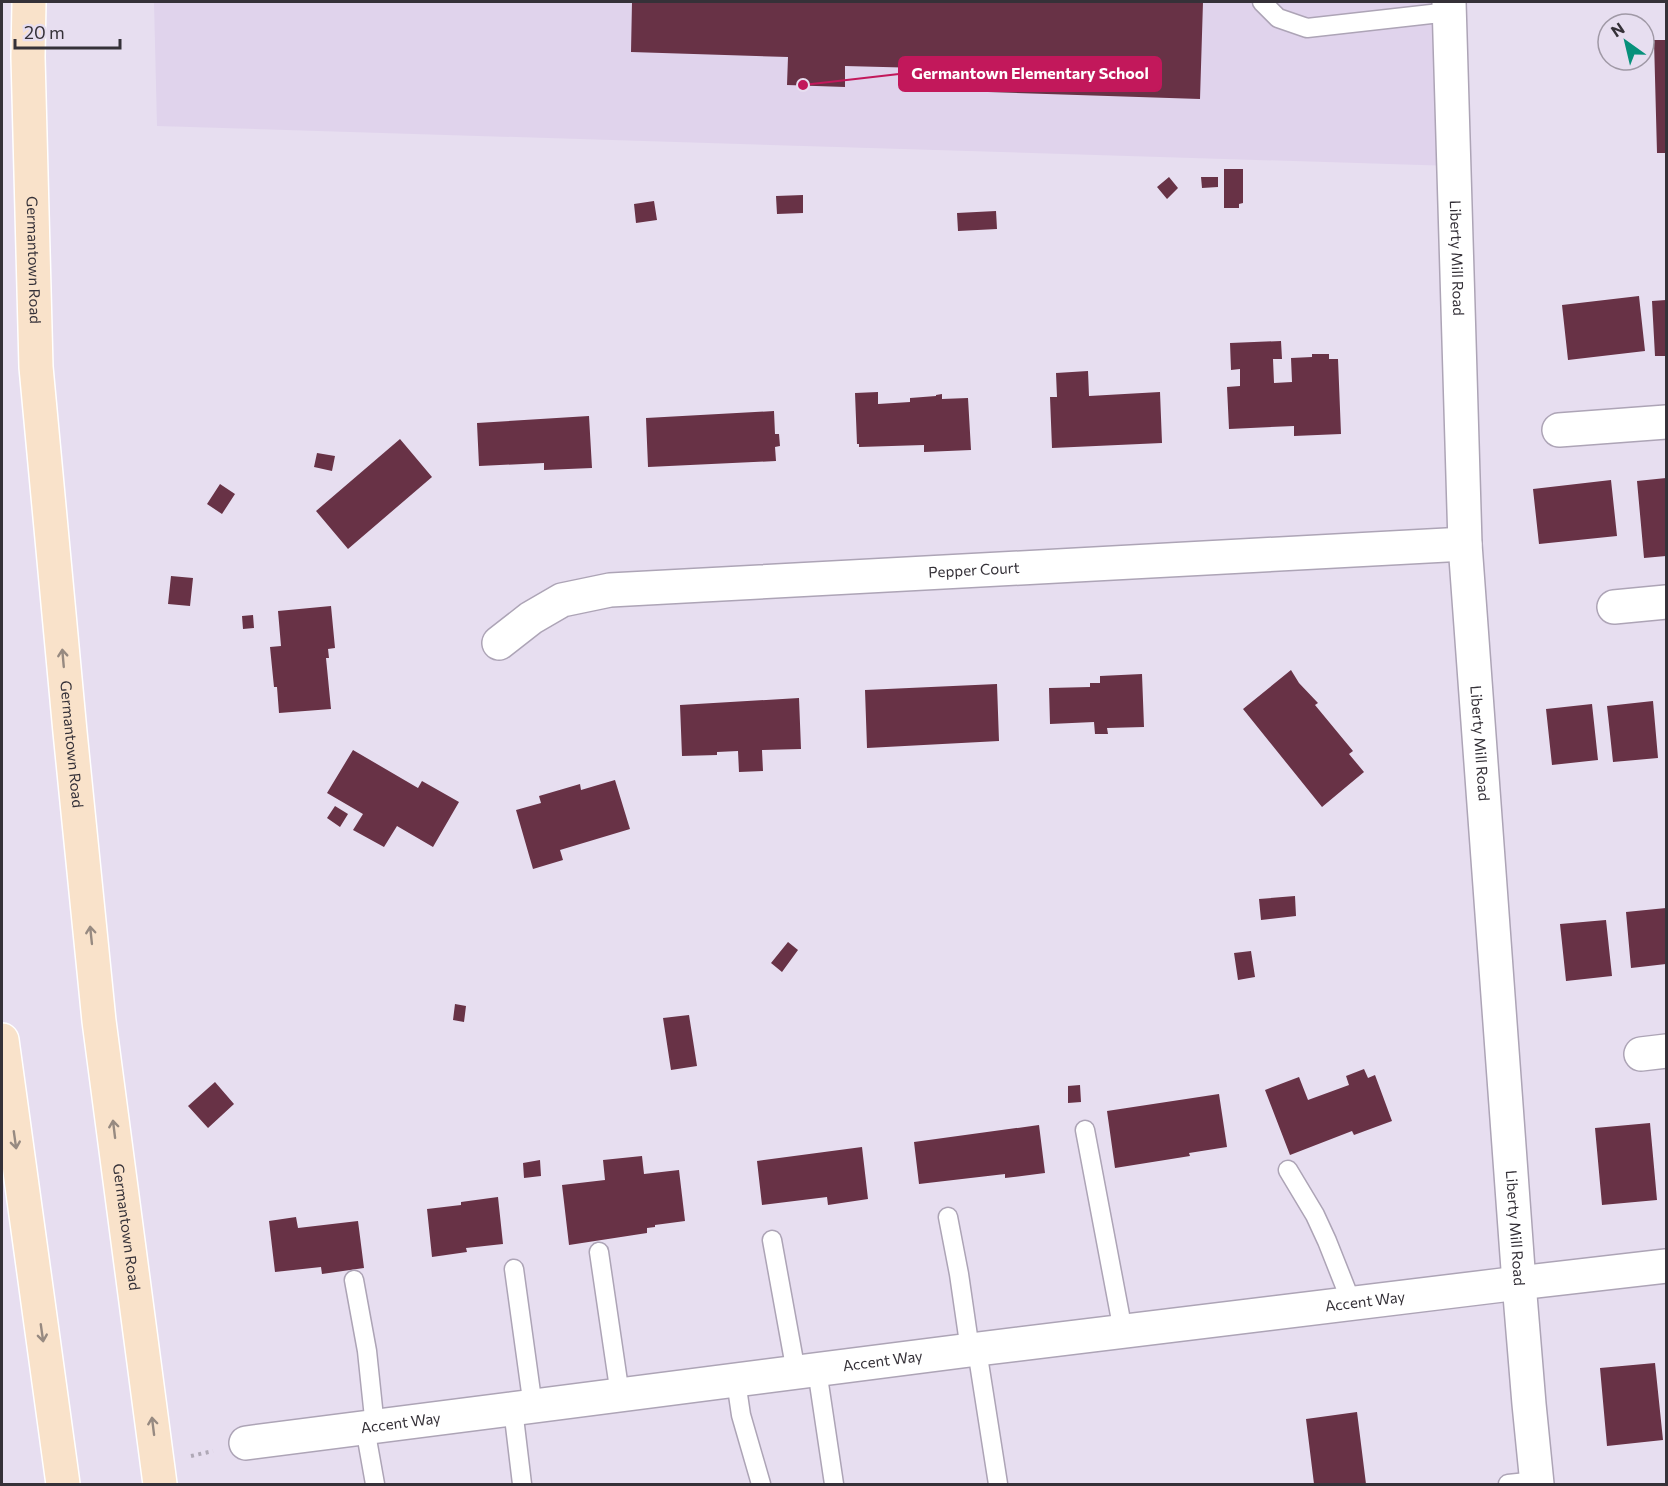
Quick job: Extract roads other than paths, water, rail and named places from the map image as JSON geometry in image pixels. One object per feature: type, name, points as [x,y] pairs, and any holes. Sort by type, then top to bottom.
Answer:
[{"type":"main road","name":"Germantown Road","points":[[29,2],[28,57],[36,367],[99,1021],[159,1474]]},
{"type":"main road","points":[[2,1040],[63,1485]]},
{"type":"street","name":"Liberty Mill Road","points":[[1449,7],[1464,544],[1528,1404],[1527,1483]]},
{"type":"street","points":[[1559,430],[1666,422]]},
{"type":"street","name":"Pepper Court","points":[[499,643],[531,618],[562,600],[610,590],[1464,544]]},
{"type":"street","points":[[1614,607],[1666,602]]},
{"type":"street","name":"Accent Way","points":[[246,1443],[1123,1331],[1666,1266]]},
{"type":"lane","points":[[1262,2],[1278,18],[1307,27],[1449,7]]},
{"type":"lane","points":[[1085,1130],[1123,1331]]},
{"type":"lane","points":[[1288,1170],[1315,1215],[1352,1304]]},
{"type":"lane","points":[[948,1217],[998,1485]]},
{"type":"lane","points":[[771,1240],[807,1371],[834,1485]]},
{"type":"lane","points":[[599,1252],[620,1395]]},
{"type":"lane","points":[[514,1269],[523,1408],[522,1485]]},
{"type":"lane","points":[[354,1280],[367,1351],[375,1485]]},
{"type":"lane","points":[[736,1381],[741,1415],[761,1485]]},
{"type":"place","name":"Germantown Elementary School","points":[[803,85]]}]
